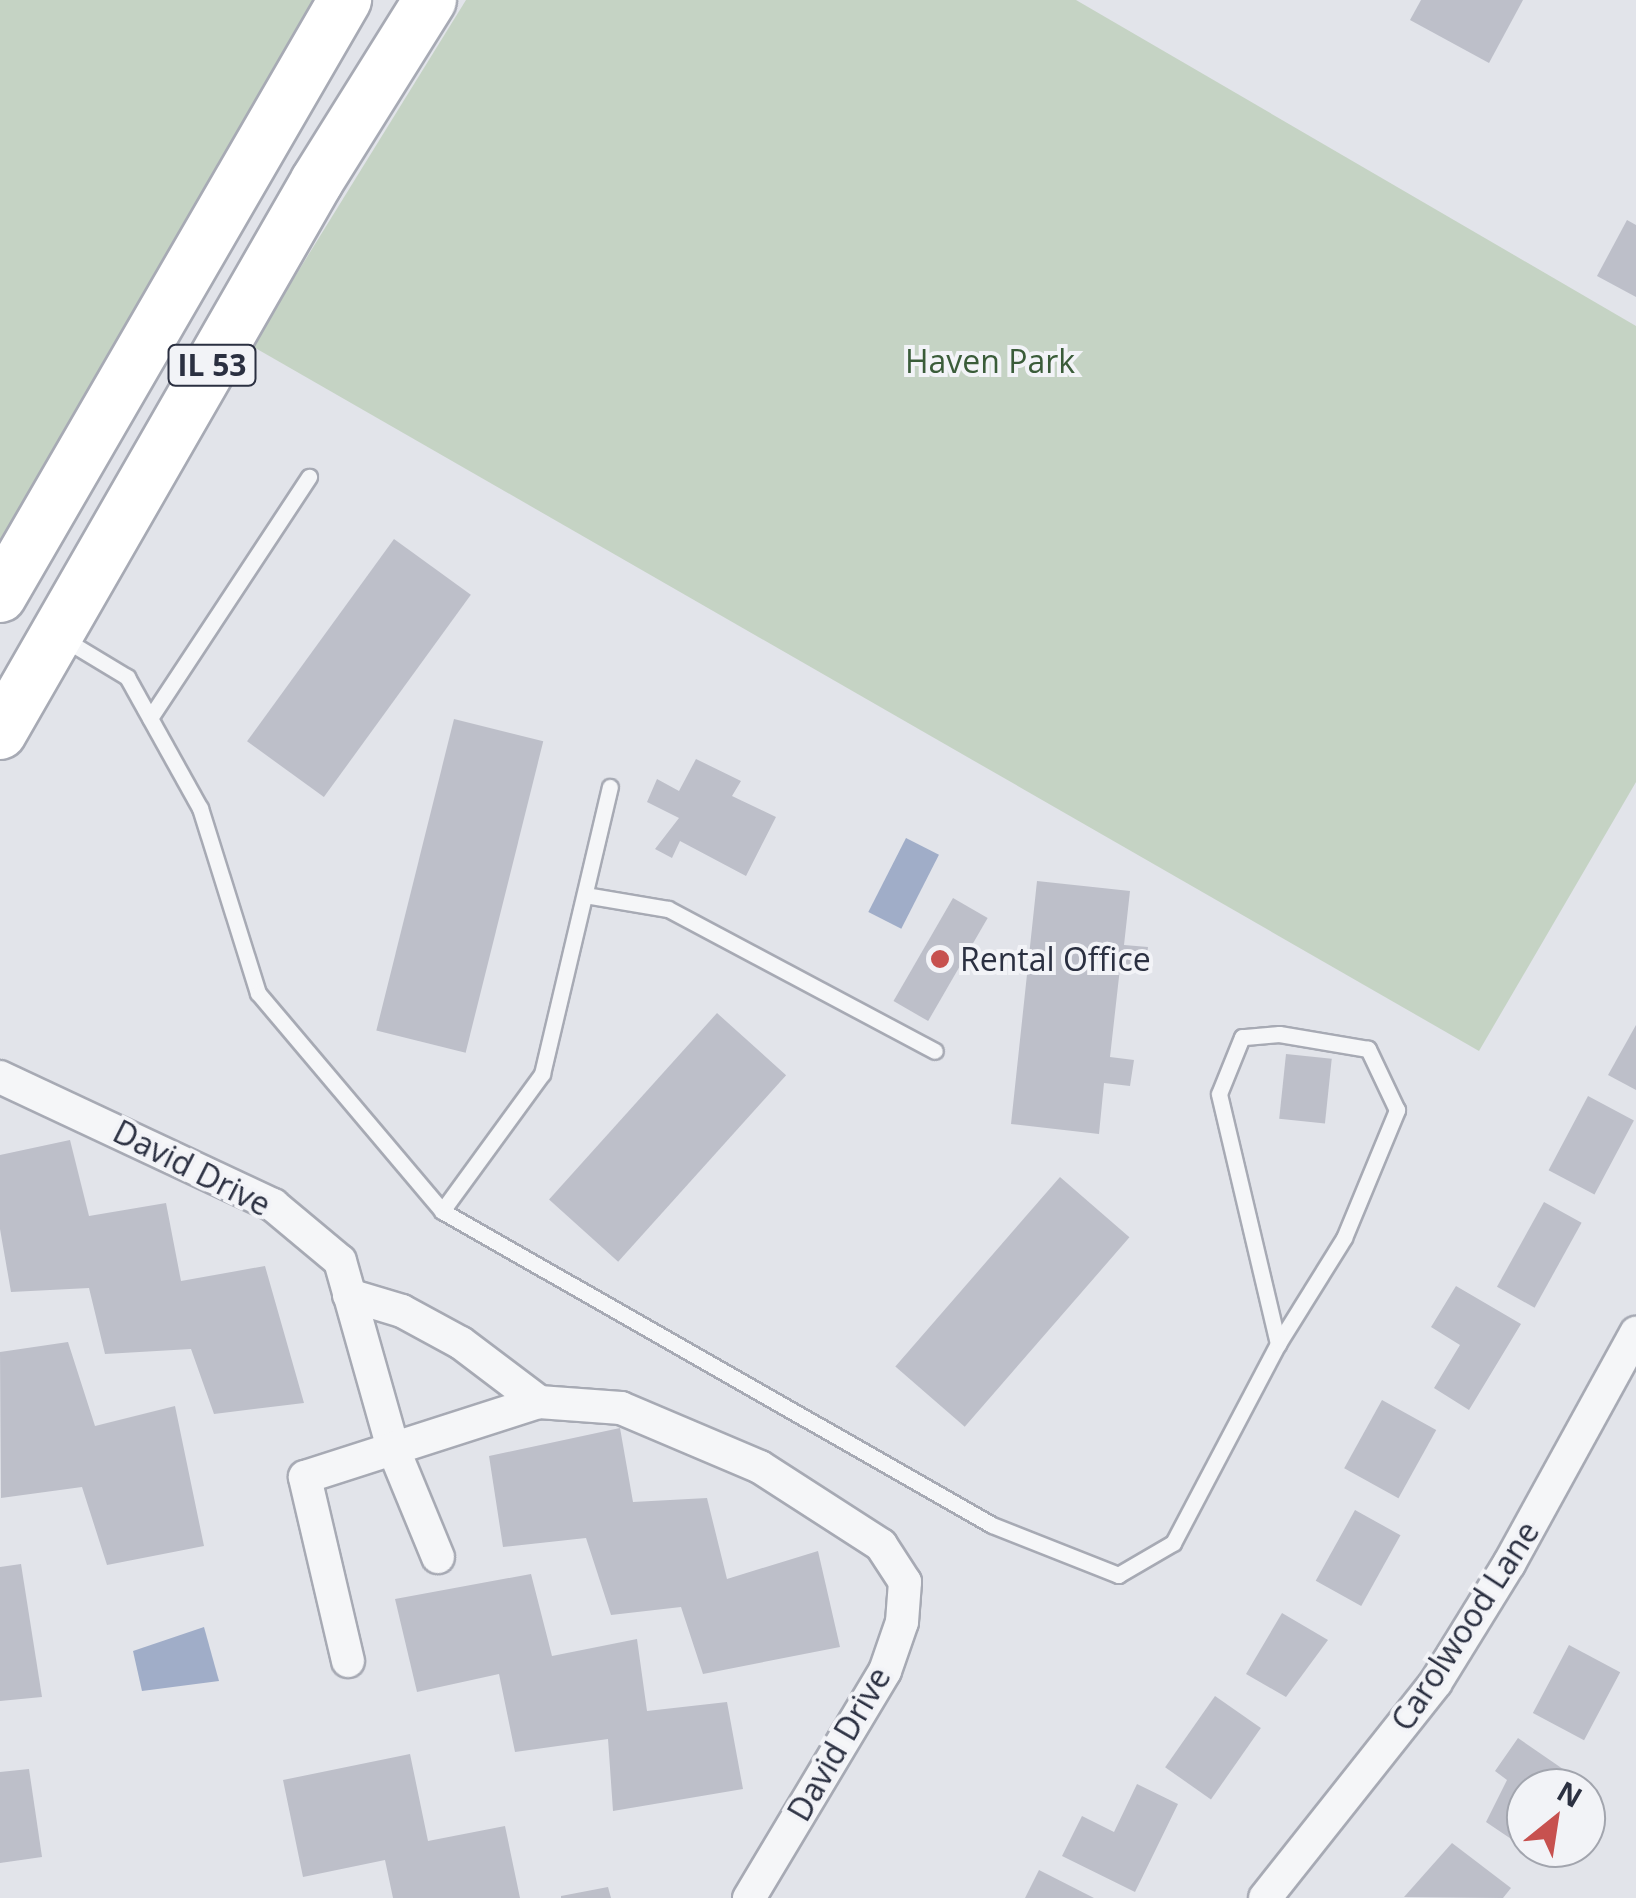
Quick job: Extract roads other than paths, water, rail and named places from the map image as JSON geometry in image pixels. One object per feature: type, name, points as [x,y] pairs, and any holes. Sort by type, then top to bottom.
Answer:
[{"type":"main road","name":"IL 53","points":[[0,596],[345,0]]},
{"type":"main road","name":"IL 53","points":[[0,733],[316,181],[430,0]]},
{"type":"street","name":"David Drive","points":[[1,1078],[273,1206],[340,1261],[393,1448],[438,1558]]},
{"type":"street","points":[[349,1295],[402,1311],[461,1343],[539,1402]]},
{"type":"street","name":"Carolwood Lane","points":[[1265,1898],[1436,1682],[1632,1352]]},
{"type":"street","name":"David Drive","points":[[393,1448],[539,1402],[620,1408],[760,1466],[881,1544],[904,1582],[902,1622],[885,1671],[749,1898]]},
{"type":"street","points":[[348,1661],[305,1476],[393,1448]]},
{"type":"lane","points":[[150,718],[309,477]]},
{"type":"lane","points":[[56,634],[127,678],[200,808],[258,993],[442,1211],[992,1526],[1118,1576],[1173,1543],[1278,1344],[1344,1238],[1398,1110],[1368,1049],[1279,1034],[1242,1037],[1218,1094],[1278,1344]]},
{"type":"lane","points":[[442,1211],[542,1074],[610,788]]},
{"type":"lane","points":[[584,895],[668,910],[934,1051]]},
{"type":"water","points":[[906,838],[939,855],[901,929],[868,912]]},
{"type":"water","points":[[204,1627],[219,1681],[142,1691],[133,1651]]},
{"type":"place","name":"Rental Office","points":[[940,959]]},
{"type":"park label","name":"Haven Park","points":[[990,361]]}]
